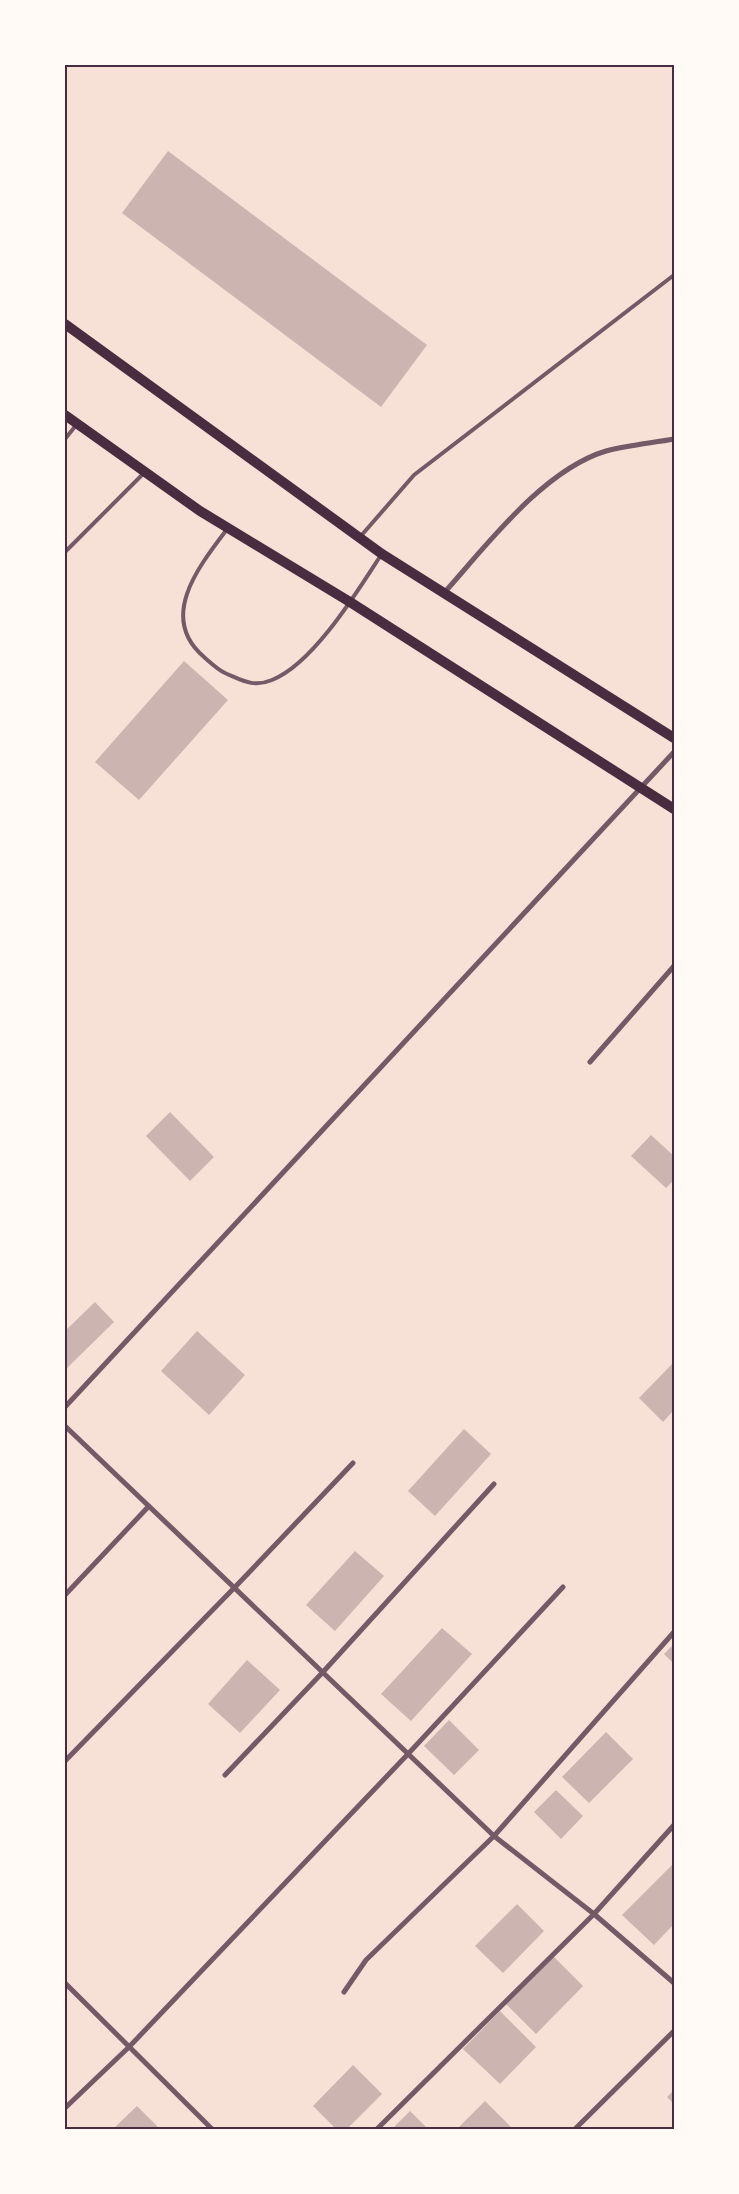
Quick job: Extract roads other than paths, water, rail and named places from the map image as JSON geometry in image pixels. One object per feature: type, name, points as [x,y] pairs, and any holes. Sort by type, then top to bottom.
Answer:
[{"type":"main road","points":[[65,324],[382,554],[674,738]]},
{"type":"main road","points":[[65,415],[228,528],[350,602],[674,809]]},
{"type":"street","points":[[444,593],[528,502],[576,464],[606,451],[674,439]]},
{"type":"street","points":[[65,1407],[674,752]]},
{"type":"street","points":[[590,1062],[674,966]]},
{"type":"street","points":[[65,1426],[494,1836],[594,1914],[674,1983]]},
{"type":"street","points":[[65,1761],[235,1588],[353,1463]]},
{"type":"street","points":[[224,1775],[323,1672],[494,1484]]},
{"type":"street","points":[[65,1595],[149,1506]]},
{"type":"street","points":[[65,2108],[129,2047],[408,1754],[563,1587]]},
{"type":"street","points":[[344,1992],[366,1960],[494,1836],[674,1632]]},
{"type":"street","points":[[377,2129],[594,1914],[674,1825]]},
{"type":"street","points":[[65,1983],[212,2129]]},
{"type":"street","points":[[576,2129],[674,2031]]},
{"type":"lane","points":[[360,537],[414,475],[674,275]]},
{"type":"lane","points":[[65,439],[77,424]]},
{"type":"lane","points":[[65,552],[145,472]]},
{"type":"lane","points":[[228,528],[195,573],[184,602],[184,627],[194,649],[219,670],[253,685],[272,680],[303,658],[350,602],[382,554]]}]
